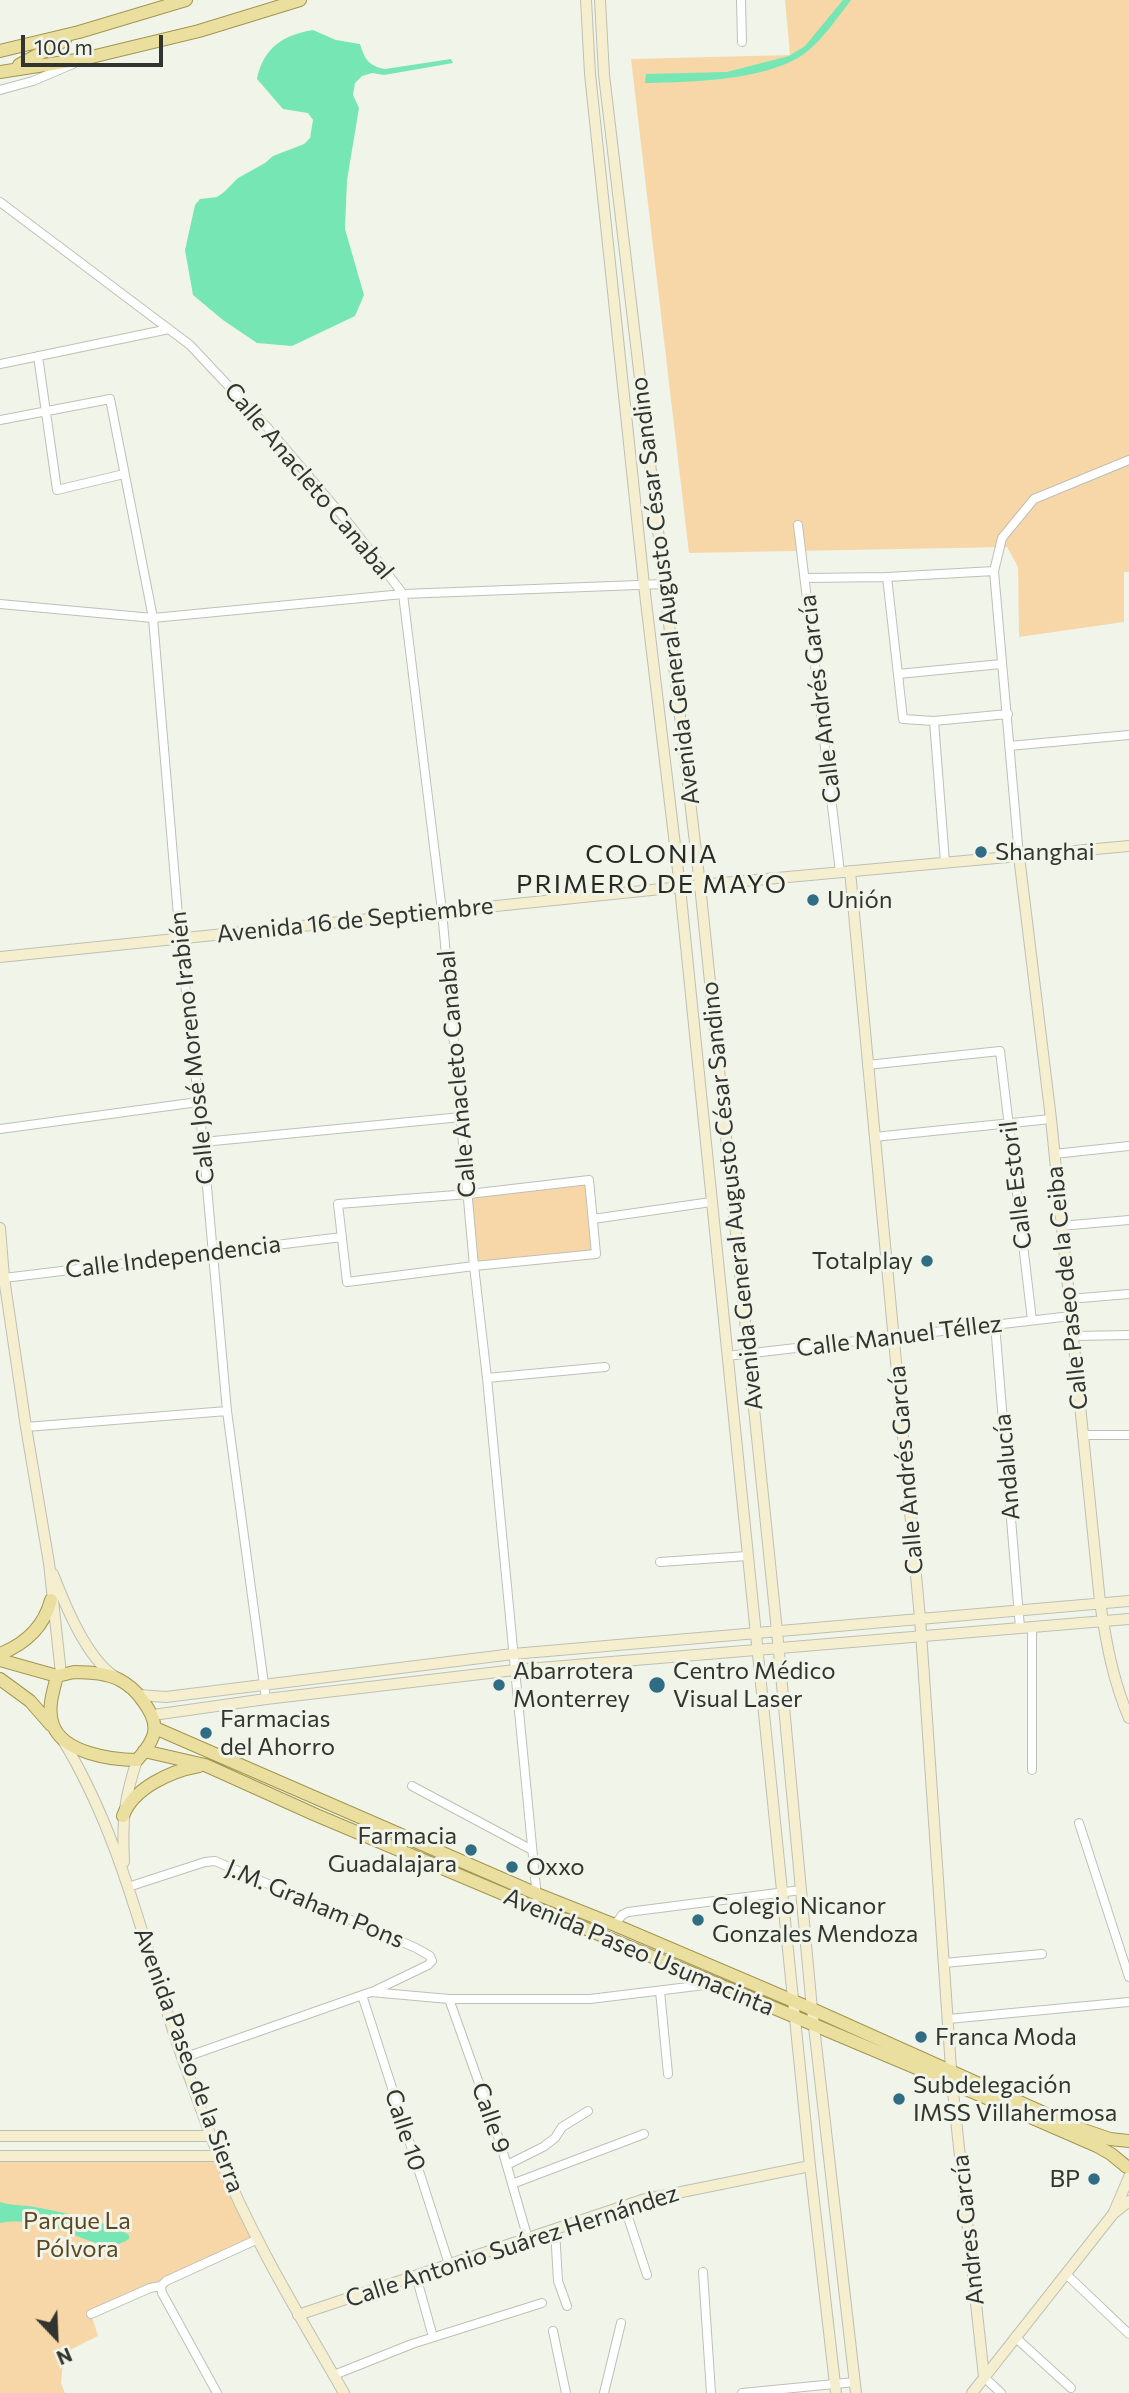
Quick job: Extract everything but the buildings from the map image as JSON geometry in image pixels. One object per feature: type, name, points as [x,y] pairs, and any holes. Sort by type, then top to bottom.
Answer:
[{"type":"main road","points":[[0,51],[79,32],[186,0]]},
{"type":"main road","points":[[4,72],[83,60],[199,31],[300,0]]},
{"type":"main road","name":"Avenida General Augusto César Sandino","points":[[586,0],[590,74],[644,585],[680,887],[756,1650],[836,2388]]},
{"type":"main road","name":"Avenida General Augusto César Sandino","points":[[600,0],[604,75],[700,884],[777,1630],[812,2009],[856,2388]]},
{"type":"main road","points":[[4,72],[79,32]]},
{"type":"main road","name":"Avenida 16 de Septiembre","points":[[0,957],[700,884],[1129,846]]},
{"type":"main road","name":"Calle Paseo de la Ceiba","points":[[1020,856],[1051,1119],[1103,1621],[1129,1718]]},
{"type":"main road","name":"Calle Andrés García","points":[[845,872],[867,1065],[922,1636],[952,2076]]},
{"type":"main road","points":[[0,1228],[4,1278],[48,1563],[59,1675],[51,1702],[53,1727]]},
{"type":"main road","points":[[48,1563],[64,1602],[96,1658],[116,1678],[139,1695],[154,1721]]},
{"type":"main road","points":[[0,1654],[33,1634],[42,1623],[51,1600]]},
{"type":"main road","points":[[139,1695],[166,1697],[513,1654],[1129,1601]]},
{"type":"main road","points":[[154,1721],[266,1699],[514,1670],[1129,1619]]},
{"type":"main road","points":[[0,1660],[59,1675],[87,1672],[116,1678]]},
{"type":"main road","points":[[0,1679],[30,1701],[62,1739],[104,1758],[141,1756],[154,1721]]},
{"type":"main road","name":"Avenida Paseo Usumacinta","points":[[154,1721],[537,1894],[812,2009],[1097,2146],[1111,2154],[1128,2172]]},
{"type":"main road","name":"Avenida Paseo de la Sierra","points":[[62,1739],[97,1804],[124,1871],[183,2058],[219,2156],[298,2315],[344,2393]]},
{"type":"main road","name":"Avenida Paseo Usumacinta","points":[[141,1756],[209,1767],[814,2026],[952,2076],[1075,2127],[1110,2139],[1129,2141]]},
{"type":"main road","name":"Avenida Paseo de la Sierra","points":[[124,1871],[124,1800],[141,1756]]},
{"type":"main road","points":[[123,1816],[130,1801],[166,1776],[197,1766],[209,1767]]},
{"type":"main road","name":"Andres García","points":[[952,2076],[984,2377]]},
{"type":"main road","points":[[0,2136],[211,2136]]},
{"type":"main road","points":[[1113,2214],[1128,2172],[1126,2158],[1129,2149]]},
{"type":"main road","points":[[0,2157],[219,2156]]},
{"type":"main road","name":"Calle Antonio Suárez Hernández","points":[[298,2315],[624,2205],[810,2166]]},
{"type":"main road","points":[[972,2393],[1113,2214],[1129,2201]]},
{"type":"street","points":[[741,0],[742,42]]},
{"type":"street","points":[[0,90],[33,81],[83,60]]},
{"type":"street","name":"Calle Anacleto Canabal","points":[[0,202],[190,345],[267,427],[351,526],[403,594],[442,911],[537,1909]]},
{"type":"street","points":[[0,364],[169,329]]},
{"type":"street","points":[[38,356],[57,490],[124,474]]},
{"type":"street","name":"Calle José Moreno Irabién","points":[[45,411],[110,399],[153,618],[180,939],[227,1410],[266,1699]]},
{"type":"street","points":[[0,420],[45,411]]},
{"type":"street","points":[[1020,856],[994,571],[1002,538],[1034,499],[1129,460]]},
{"type":"street","name":"Calle Andrés García","points":[[798,525],[845,872]]},
{"type":"street","points":[[806,578],[887,578],[994,571]]},
{"type":"street","points":[[887,578],[903,719],[933,721],[1008,714]]},
{"type":"street","points":[[0,604],[153,618],[403,594],[664,584]]},
{"type":"street","points":[[898,674],[1001,664]]},
{"type":"street","points":[[933,721],[946,862]]},
{"type":"street","points":[[1009,746],[1129,735]]},
{"type":"street","name":"Calle Estoril","points":[[867,1065],[1000,1051],[1032,1320]]},
{"type":"street","points":[[0,1129],[198,1102]]},
{"type":"street","points":[[202,1142],[461,1117]]},
{"type":"street","points":[[874,1137],[1051,1119]]},
{"type":"street","points":[[1054,1154],[1129,1146]]},
{"type":"street","points":[[589,1180],[593,1219],[596,1254],[347,1282],[338,1204],[468,1194],[589,1180]]},
{"type":"street","points":[[593,1219],[711,1202]]},
{"type":"street","points":[[1060,1226],[1129,1220]]},
{"type":"street","name":"Calle Independencia","points":[[4,1278],[342,1237]]},
{"type":"street","points":[[1069,1299],[1129,1294]]},
{"type":"street","name":"Calle Manuel Téllez","points":[[727,1356],[1071,1317]]},
{"type":"street","name":"Andalucía","points":[[995,1324],[1020,1628]]},
{"type":"street","points":[[1073,1336],[1129,1335]]},
{"type":"street","points":[[487,1378],[605,1367]]},
{"type":"street","points":[[26,1427],[227,1410]]},
{"type":"street","points":[[1082,1435],[1129,1436]]},
{"type":"street","points":[[660,1562],[747,1556]]},
{"type":"street","points":[[1032,1627],[1032,1770]]},
{"type":"street","points":[[412,1786],[532,1850]]},
{"type":"street","points":[[1079,1823],[1129,1977]]},
{"type":"street","name":"J.M. Graham Pons","points":[[128,1887],[215,1861],[430,1956],[432,1961],[426,1967],[372,1992]]},
{"type":"street","points":[[615,1925],[622,1915],[628,1912],[801,1889]]},
{"type":"street","points":[[944,1963],[1042,1954]]},
{"type":"street","points":[[183,2058],[372,1992],[449,1999],[590,1999],[714,1984]]},
{"type":"street","points":[[660,1991],[668,2074]]},
{"type":"street","name":"Calle 10","points":[[362,1995],[449,2264]]},
{"type":"street","name":"Calle 9","points":[[449,1999],[507,2165],[527,2239]]},
{"type":"street","points":[[948,2020],[1129,2002]]},
{"type":"street","points":[[507,2165],[543,2147],[555,2138],[562,2127],[588,2111]]},
{"type":"street","points":[[512,2184],[643,2134]]},
{"type":"street","points":[[624,2205],[647,2275]]},
{"type":"street","points":[[555,2230],[558,2281],[567,2306]]},
{"type":"street","points":[[91,2314],[150,2288],[161,2286],[166,2281],[258,2239]]},
{"type":"street","points":[[704,2272],[711,2393]]},
{"type":"street","points":[[1066,2274],[1129,2334]]},
{"type":"street","points":[[416,2276],[433,2336]]},
{"type":"street","points":[[161,2286],[162,2293],[217,2393]]},
{"type":"street","points":[[334,2375],[433,2336],[542,2303]]},
{"type":"street","points":[[604,2393],[621,2323]]},
{"type":"street","points":[[553,2331],[566,2393]]},
{"type":"street","points":[[1015,2337],[1071,2388]]},
{"type":"street","points":[[984,2377],[1001,2393]]},
{"type":"street","points":[[742,2393],[856,2388]]},
{"type":"green space","points":[[785,0],[1129,0],[1129,572],[1124,572],[1124,622],[1019,637],[1018,567],[1007,547],[689,553],[631,59],[790,55]]},
{"type":"green space","points":[[589,1180],[596,1254],[474,1266],[469,1194]]},
{"type":"green space","name":"Parque La Pólvora","points":[[219,2156],[258,2239],[91,2314],[98,2336],[64,2353],[61,2383],[65,2393],[0,2393],[0,2157]]},
{"type":"shaded area","points":[[843,0],[851,0],[809,50],[775,68],[730,78],[645,83],[646,74],[727,72],[789,56],[805,46]]},
{"type":"shaded area","points":[[313,30],[336,40],[360,44],[368,61],[380,68],[451,59],[453,63],[384,75],[372,73],[362,76],[355,83],[353,95],[359,108],[347,180],[345,229],[364,295],[355,316],[292,346],[257,343],[193,295],[185,250],[195,205],[200,199],[217,197],[238,178],[273,156],[304,144],[310,138],[313,120],[308,113],[283,109],[257,79],[269,51],[292,35]]},
{"type":"shaded area","points":[[0,2202],[52,2210],[95,2221],[120,2230],[129,2235],[129,2239],[120,2244],[100,2244],[44,2225],[0,2223]]},
{"type":"place","name":"Shanghai","points":[[981,852]]},
{"type":"place","name":"Unión","points":[[813,900]]},
{"type":"place","name":"Totalplay","points":[[927,1261]]},
{"type":"place","name":"Abarrotera Monterrey","points":[[499,1685]]},
{"type":"place","name":"Centro Médico Visual Laser","points":[[657,1685]]},
{"type":"place","name":"Farmacias del Ahorro","points":[[206,1733]]},
{"type":"place","name":"Farmacia Guadalajara","points":[[471,1850]]},
{"type":"place","name":"Oxxo","points":[[512,1867]]},
{"type":"place","name":"Colegio Nicanor Gonzales Mendoza","points":[[698,1920]]},
{"type":"place","name":"Franca Moda","points":[[921,2037]]},
{"type":"place","name":"Subdelegación IMSS Villahermosa","points":[[899,2099]]},
{"type":"place","name":"BP","points":[[1094,2179]]},
{"type":"district","name":"COLONIA PRIMERO DE MAYO","points":[[652,869]]}]
